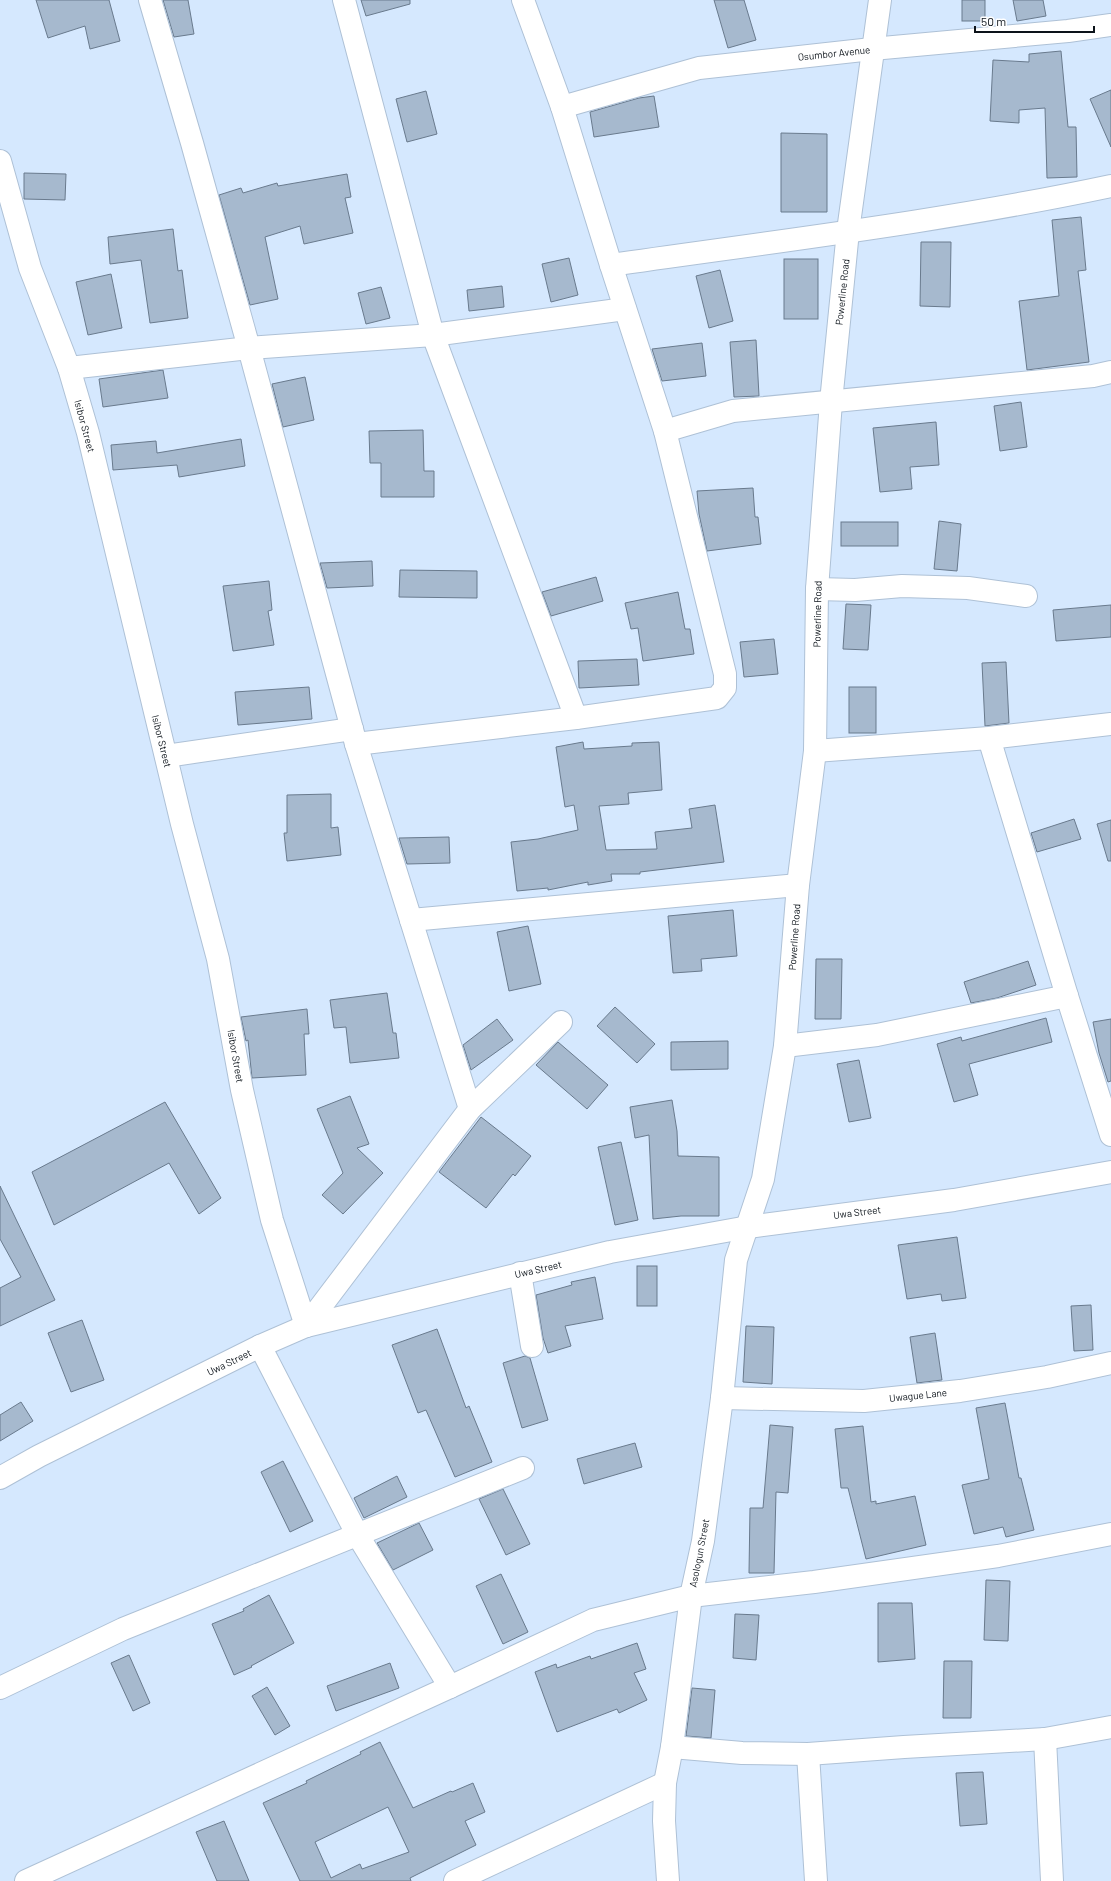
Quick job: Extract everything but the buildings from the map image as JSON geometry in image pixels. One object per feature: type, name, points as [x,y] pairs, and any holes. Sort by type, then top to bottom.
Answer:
[{"type":"street","points":[[150,0],[192,143],[249,348],[354,736],[470,1109]]},
{"type":"street","points":[[344,0],[433,335],[576,718]]},
{"type":"street","points":[[166,756],[354,736],[576,718],[716,698],[725,688],[725,674],[666,431],[625,309],[562,107],[522,0]]},
{"type":"street","name":"Powerline Road","points":[[748,1227],[763,1178],[785,1046],[798,885],[815,751],[817,589],[831,402],[848,231],[872,49],[880,0]]},
{"type":"street","name":"Osumbor Avenue","points":[[562,107],[699,68],[872,49],[1068,31],[1111,24]]},
{"type":"street","name":"Isibor Street","points":[[0,161],[30,268],[69,368],[88,433],[182,824],[218,959],[242,1090],[272,1220],[306,1326]]},
{"type":"street","points":[[611,265],[848,231],[1034,202],[1111,186]]},
{"type":"street","points":[[69,368],[249,348],[433,335],[625,309]]},
{"type":"street","points":[[666,431],[733,411],[1093,376],[1111,372]]},
{"type":"street","points":[[817,589],[855,590],[902,586],[968,588],[1026,596]]},
{"type":"street","points":[[815,751],[989,738],[1111,724]]},
{"type":"street","points":[[989,738],[1067,996],[1111,1135]]},
{"type":"street","points":[[411,920],[798,885]]},
{"type":"street","points":[[785,1046],[878,1035],[1067,996]]},
{"type":"street","points":[[306,1326],[470,1109],[561,1022]]},
{"type":"street","name":"Uwa Street","points":[[0,1478],[39,1456],[260,1346],[306,1326],[610,1252],[748,1227],[954,1200],[1111,1172]]},
{"type":"street","name":"Asologun Street","points":[[668,1881],[664,1821],[665,1783],[672,1747],[691,1596],[703,1541],[722,1398],[736,1260],[741,1242],[748,1227]]},
{"type":"street","points":[[520,1273],[532,1346]]},
{"type":"street","points":[[260,1346],[358,1534],[450,1687]]},
{"type":"street","name":"Uwague Lane","points":[[722,1398],[872,1400],[960,1391],[1047,1377],[1111,1363]]},
{"type":"street","points":[[0,1688],[123,1629],[523,1468]]},
{"type":"street","points":[[26,1881],[593,1620],[691,1596],[814,1582],[998,1556],[1111,1534]]},
{"type":"street","points":[[672,1747],[742,1753],[808,1754],[1045,1739],[1111,1727]]},
{"type":"street","points":[[1045,1739],[1052,1881]]},
{"type":"street","points":[[808,1754],[816,1881]]},
{"type":"street","points":[[455,1881],[665,1783]]}]
